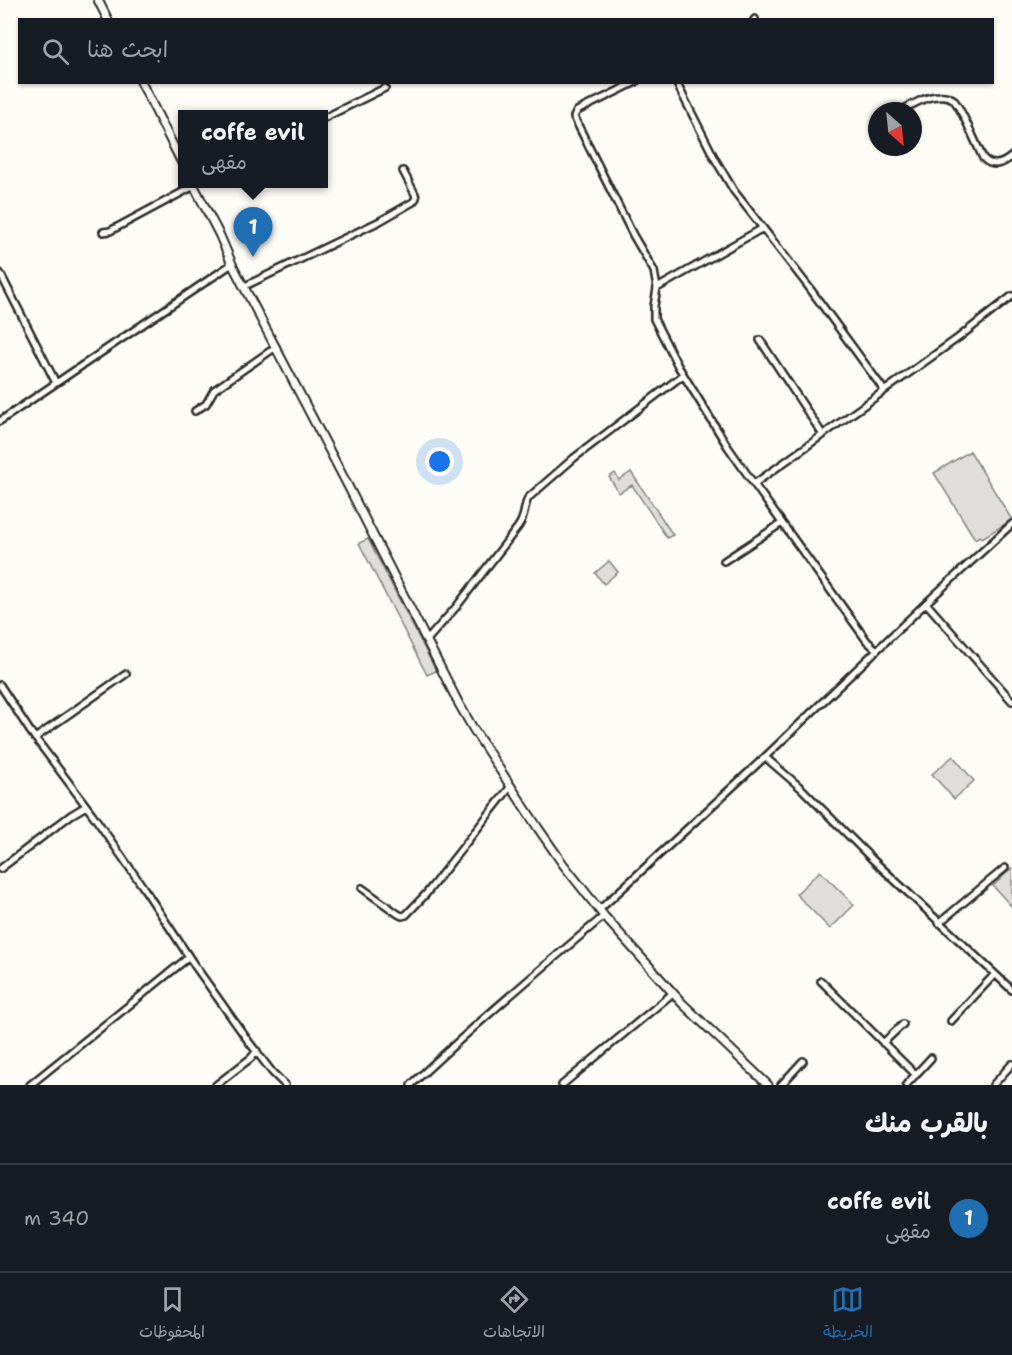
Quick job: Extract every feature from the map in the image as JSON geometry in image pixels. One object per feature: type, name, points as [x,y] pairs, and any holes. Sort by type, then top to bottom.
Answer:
[{"type":"street","points":[[98,0],[107,18]]},
{"type":"street","points":[[142,84],[178,153]]},
{"type":"street","points":[[632,84],[577,111],[573,117],[633,235],[654,271],[657,288],[653,310],[654,319],[683,375],[728,447],[867,640],[877,650]]},
{"type":"street","points":[[677,84],[729,183],[884,390]]},
{"type":"street","points":[[328,116],[385,88]]},
{"type":"street","points":[[919,102],[927,98],[947,96],[952,99],[961,113],[987,163],[1000,164],[1012,156]]},
{"type":"street","points":[[245,286],[380,221],[413,202],[416,198],[415,194],[403,171]]},
{"type":"street","points":[[103,232],[110,231],[187,188]]},
{"type":"street","points":[[196,188],[232,264],[464,713],[563,864],[601,913],[673,993],[768,1085]]},
{"type":"street","points":[[657,288],[763,228]]},
{"type":"street","points":[[0,421],[232,264]]},
{"type":"street","points":[[0,273],[56,383]]},
{"type":"street","points":[[754,484],[958,338],[1012,296]]},
{"type":"street","points":[[760,340],[823,435]]},
{"type":"street","points":[[195,411],[206,404],[214,390],[276,347]]},
{"type":"street","points":[[427,640],[457,606],[523,520],[528,498],[574,458],[683,375]]},
{"type":"street","points":[[724,561],[782,523]]},
{"type":"street","points":[[411,1085],[453,1044],[601,913],[1012,524]]},
{"type":"street","points":[[926,603],[1012,701]]},
{"type":"street","points":[[35,738],[126,674]]},
{"type":"street","points":[[0,685],[35,738],[143,887],[189,957],[257,1052],[285,1085]]},
{"type":"street","points":[[765,758],[801,788],[834,823],[1012,990]]},
{"type":"street","points":[[362,888],[399,914],[406,915],[426,894],[511,786]]},
{"type":"street","points":[[0,869],[86,806]]},
{"type":"street","points":[[939,923],[1005,868]]},
{"type":"street","points":[[30,1085],[189,957]]},
{"type":"street","points":[[951,1021],[994,974]]},
{"type":"street","points":[[1006,984],[1012,979]]},
{"type":"street","points":[[821,981],[916,1075]]},
{"type":"street","points":[[562,1085],[673,993]]},
{"type":"street","points":[[884,1043],[903,1024]]},
{"type":"street","points":[[216,1085],[257,1052]]},
{"type":"street","points":[[906,1085],[931,1059]]},
{"type":"street","points":[[782,1085],[803,1061]]},
{"type":"street","points":[[993,1085],[1012,1064]]},
{"type":"shaded area","points":[[970,451],[1012,520],[982,538],[980,536],[975,539],[934,473]]},
{"type":"shaded area","points":[[631,472],[673,535],[667,538],[632,485],[619,493],[609,477],[615,473],[619,480]]},
{"type":"shaded area","points":[[368,539],[436,671],[427,675],[359,543]]},
{"type":"shaded area","points":[[609,561],[618,572],[604,584],[595,573]]},
{"type":"shaded area","points":[[953,756],[974,781],[954,799],[932,774]]},
{"type":"shaded area","points":[[1012,868],[1012,905],[1011,906],[993,886]]},
{"type":"shaded area","points":[[820,871],[854,905],[830,929],[796,894]]},
{"type":"place","name":"coffe evil","points":[[253,257]]}]
